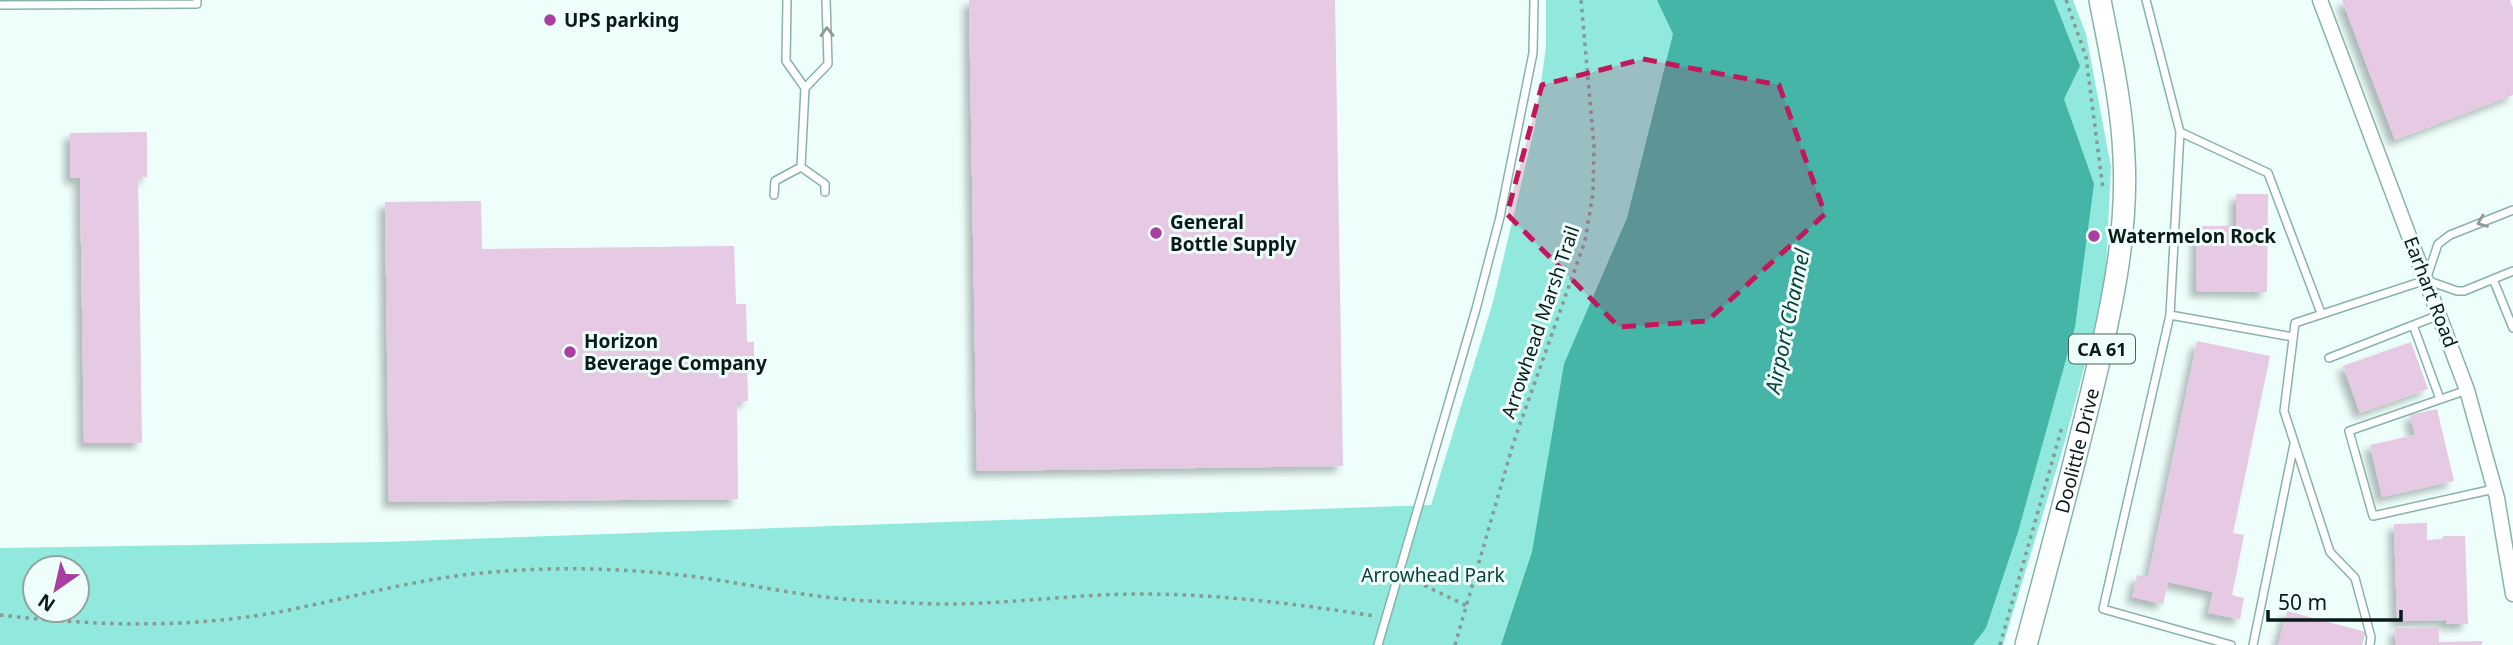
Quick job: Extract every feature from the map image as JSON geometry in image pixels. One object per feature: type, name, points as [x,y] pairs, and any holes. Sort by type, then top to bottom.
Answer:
[{"type":"main road","name":"Doolittle Drive","points":[[2092,0],[2109,46]]},
{"type":"main road","name":"Doolittle Drive","points":[[2026,645],[2081,436],[2118,266],[2124,159],[2120,109],[2100,0]]},
{"type":"street","name":"Earhart Road","points":[[2320,0],[2467,390],[2494,489],[2513,594]]},
{"type":"lane","points":[[0,5],[57,2],[197,4],[197,0]]},
{"type":"lane","points":[[787,0],[786,61],[806,89]]},
{"type":"lane","points":[[801,167],[806,89],[828,64],[826,0]]},
{"type":"lane","points":[[1378,645],[1476,309],[1500,217],[1533,53],[1534,0]]},
{"type":"lane","points":[[2146,0],[2180,132],[2170,315],[2103,609],[2231,645]]},
{"type":"lane","points":[[2180,132],[2269,173],[2320,313]]},
{"type":"lane","points":[[801,167],[825,184],[825,192]]},
{"type":"lane","points":[[774,195],[775,181],[801,167]]},
{"type":"lane","points":[[2426,280],[2438,244],[2450,235],[2513,210]]},
{"type":"lane","points":[[2370,645],[2371,637],[2355,578],[2330,552],[2284,411],[2295,323],[2426,280],[2457,291],[2513,271]]},
{"type":"lane","points":[[2493,279],[2513,328]]},
{"type":"lane","points":[[2170,315],[2293,337]]},
{"type":"lane","points":[[2329,358],[2440,315]]},
{"type":"lane","points":[[2413,325],[2440,399]]},
{"type":"lane","points":[[2467,390],[2349,432],[2373,516],[2494,489]]},
{"type":"lane","points":[[2253,645],[2295,443]]},
{"type":"path","name":"Arrowhead Marsh Trail","points":[[1455,645],[1514,441],[1585,241],[1594,192],[1594,146],[1581,0]]},
{"type":"path","points":[[2066,0],[2086,57],[2104,187],[2103,200]]},
{"type":"path","points":[[2000,645],[2063,422]]},
{"type":"path","points":[[0,615],[69,623],[138,625],[215,620],[281,611],[400,586],[480,573],[557,569],[634,571],[694,577],[864,601],[948,604],[1137,594],[1208,595],[1285,602],[1386,618]]},
{"type":"path","points":[[1398,572],[1466,606]]},
{"type":"highlighted area","points":[[1643,59],[1779,85],[1825,214],[1707,321],[1619,327],[1507,214],[1542,85]]},
{"type":"green space","name":"Arrowhead Park","points":[[1546,0],[2073,0],[2086,34],[2111,167],[2105,288],[2063,448],[2003,645],[0,645],[0,548],[382,542],[1431,505],[1493,302],[1535,126],[1546,47]]},
{"type":"water","name":"Airport Channel","points":[[1657,0],[2054,0],[2080,66],[2064,99],[2094,184],[2075,327],[2018,532],[1986,628],[1973,645],[1501,645],[1532,552],[1564,364],[1627,218],[1673,34]]},
{"type":"building","name":"General Bottle Supply","points":[[969,0],[1335,0],[1343,466],[977,471]]},
{"type":"building","points":[[2342,0],[2510,0],[2513,8],[2513,95],[2395,140]]},
{"type":"building","points":[[147,132],[147,177],[138,177],[142,443],[84,443],[80,178],[70,178],[70,133]]},
{"type":"building","points":[[2236,194],[2268,194],[2267,292],[2196,291],[2197,226],[2236,226]]},
{"type":"building","name":"Horizon Beverage Company","points":[[481,201],[482,249],[734,246],[736,304],[746,304],[747,342],[754,342],[754,362],[747,362],[748,401],[737,402],[738,499],[389,502],[385,202]]},
{"type":"building","points":[[2197,341],[2270,356],[2233,533],[2244,535],[2232,595],[2244,598],[2240,619],[2208,613],[2213,592],[2168,582],[2163,604],[2132,597],[2137,575],[2148,577]]},
{"type":"building","points":[[2411,342],[2428,389],[2360,413],[2343,366]]},
{"type":"building","points":[[2437,409],[2454,481],[2382,497],[2370,445],[2415,435],[2410,415]]},
{"type":"building","points":[[2427,523],[2427,540],[2443,539],[2443,536],[2465,536],[2468,624],[2446,624],[2446,620],[2397,621],[2394,524]]},
{"type":"building","points":[[2287,611],[2366,632],[2362,645],[2278,645]]},
{"type":"building","points":[[2439,627],[2439,642],[2482,641],[2482,645],[2396,645],[2395,628]]},
{"type":"place","name":"UPS parking","points":[[550,20]]},
{"type":"place","name":"General Bottle Supply","points":[[1156,233]]},
{"type":"place","name":"Watermelon Rock","points":[[2094,236]]},
{"type":"place","name":"Horizon Beverage Company","points":[[570,352]]}]
